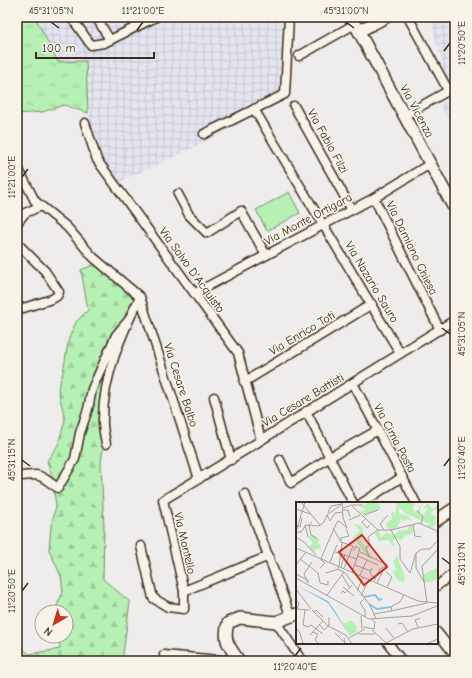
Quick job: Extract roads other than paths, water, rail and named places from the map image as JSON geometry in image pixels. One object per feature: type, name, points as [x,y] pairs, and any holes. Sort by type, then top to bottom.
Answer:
[{"type":"street","points":[[70,17],[91,45],[110,40],[156,17]]},
{"type":"street","points":[[96,17],[110,40]]},
{"type":"street","points":[[204,134],[284,94],[289,17]]},
{"type":"street","points":[[298,56],[355,24],[386,17]]},
{"type":"street","points":[[405,115],[451,89],[408,17]]},
{"type":"street","name":"Via Vicenza","points":[[355,24],[455,210]]},
{"type":"street","name":"Via Fabio Filzi","points":[[294,106],[352,210]]},
{"type":"street","name":"Via Nazario Sauro","points":[[254,109],[400,353]]},
{"type":"street","name":"Via Salvo D'Acquisto","points":[[85,123],[97,160],[238,353],[244,382],[261,440]]},
{"type":"street","name":"Via Monte Ortigara","points":[[195,293],[374,198],[430,164]]},
{"type":"street","points":[[17,166],[35,201],[67,227],[93,257],[140,297],[128,321],[106,386],[102,420],[106,444]]},
{"type":"street","points":[[178,194],[189,216],[207,234],[241,211],[266,255]]},
{"type":"street","name":"Via Damiano Chiesa","points":[[374,198],[440,330]]},
{"type":"street","points":[[17,223],[24,213],[41,206]]},
{"type":"street","points":[[17,243],[45,271],[59,292],[57,296],[52,299],[17,310]]},
{"type":"street","name":"Via Cesare Balbo","points":[[140,297],[198,479]]},
{"type":"street","name":"Via Enrico Toti","points":[[244,382],[372,304]]},
{"type":"street","name":"Via Cesare Battisti","points":[[163,500],[232,460],[306,411],[455,320]]},
{"type":"street","points":[[20,476],[38,475],[45,478],[47,482],[58,488],[63,482],[75,459],[80,433],[88,410],[92,389],[116,336],[128,321]]},
{"type":"street","name":"Via Cima Posta","points":[[353,383],[415,502]]},
{"type":"street","points":[[214,397],[232,460]]},
{"type":"street","points":[[306,411],[352,502]]},
{"type":"street","points":[[280,460],[291,483],[330,457],[378,430]]},
{"type":"street","points":[[364,502],[402,477]]},
{"type":"street","points":[[239,661],[224,635],[228,623],[240,618],[276,622],[294,615],[245,494]]},
{"type":"street","name":"Via Montello","points":[[141,546],[152,598],[168,607],[184,609],[184,591],[163,500]]},
{"type":"street","points":[[438,519],[455,508]]},
{"type":"street","name":"Via Montello","points":[[184,591],[269,556]]},
{"type":"street","points":[[438,585],[455,572]]},
{"type":"street","points":[[276,622],[302,661]]},
{"type":"street","points":[[438,633],[455,655]]},
{"type":"street","points":[[389,644],[402,661]]},
{"type":"street","points":[[164,655],[230,661]]}]
